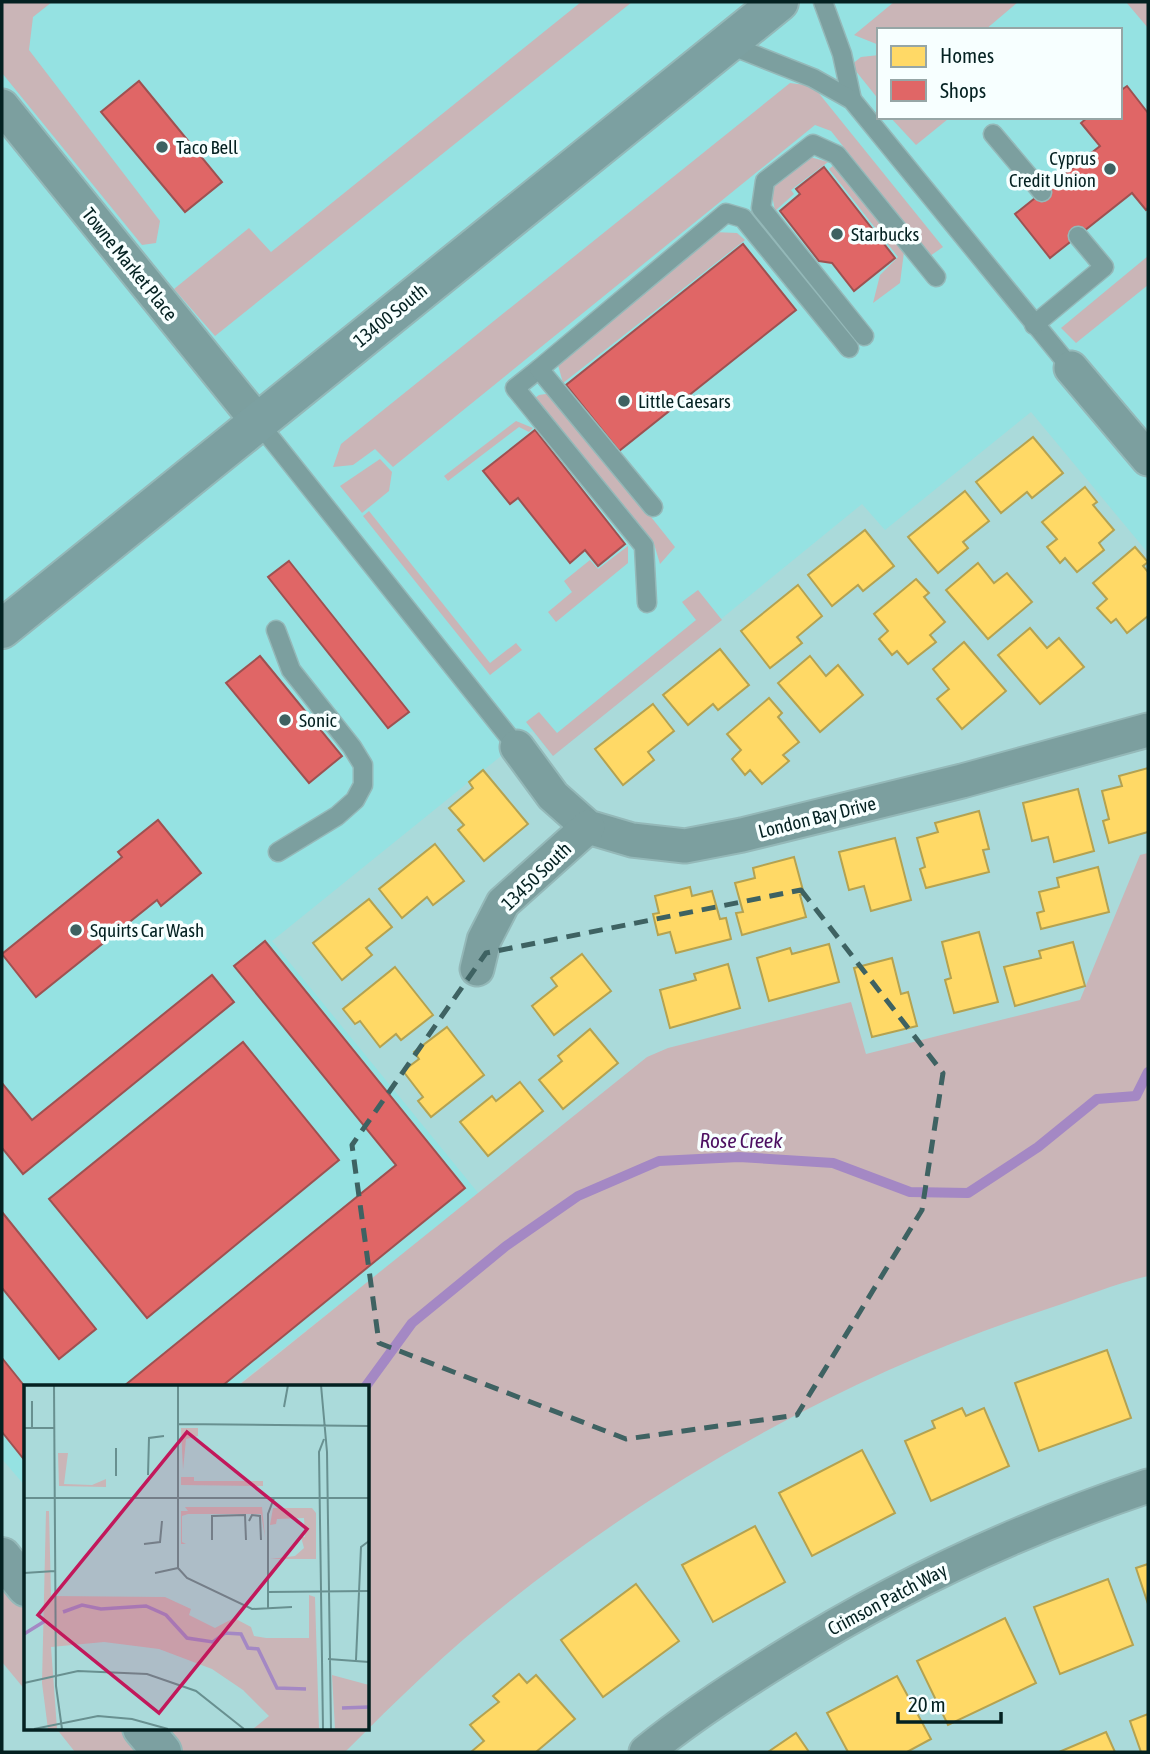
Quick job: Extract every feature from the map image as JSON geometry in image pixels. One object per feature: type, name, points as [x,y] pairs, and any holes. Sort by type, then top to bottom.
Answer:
[{"type":"main road","name":"13400 South","points":[[2,629],[779,2]]},
{"type":"main road","points":[[2,1558],[24,1585]]},
{"type":"main road","points":[[144,1730],[162,1752]]},
{"type":"street","name":"Towne Market Place","points":[[2,106],[258,422]]},
{"type":"street","points":[[1071,368],[1148,459]]},
{"type":"street","name":"London Bay Drive","points":[[517,747],[552,796],[588,827],[632,840],[685,846],[742,835],[962,781],[1148,730]]},
{"type":"street","name":"13450 South","points":[[477,969],[484,940],[503,903],[588,827]]},
{"type":"street","name":"Crimson Patch Way","points":[[646,1752],[735,1687],[821,1633],[906,1586],[1003,1541],[1084,1508],[1148,1486]]},
{"type":"lane","points":[[823,2],[842,54],[852,100]]},
{"type":"lane","points":[[727,44],[813,78],[852,100],[1071,368]]},
{"type":"lane","points":[[993,134],[1042,192]]},
{"type":"lane","points":[[864,336],[761,208],[765,181],[813,144],[837,155],[936,277]]},
{"type":"lane","points":[[647,603],[644,546],[515,388],[726,212],[743,218],[849,348]]},
{"type":"lane","points":[[1034,325],[1104,267],[1078,236]]},
{"type":"lane","points":[[539,369],[653,507]]},
{"type":"lane","points":[[258,422],[517,747]]},
{"type":"lane","points":[[276,630],[291,670],[352,747],[363,765],[363,785],[355,800],[337,816],[278,852]]},
{"type":"highlighted area","points":[[801,890],[943,1073],[922,1210],[797,1415],[626,1439],[379,1343],[352,1145],[486,953]]},
{"type":"shaded area","points":[[2,2],[1148,2],[1148,553],[1031,412],[885,530],[862,504],[553,756],[532,731],[272,941],[479,1194],[237,1385],[24,1385],[24,1485],[2,1459]]},
{"type":"shaded area","points":[[2,2],[52,2],[33,17],[29,50],[160,221],[156,243],[142,245],[2,73]]},
{"type":"shaded area","points":[[581,2],[632,2],[215,336],[174,289],[249,228],[271,252]]},
{"type":"shaded area","points":[[894,2],[1018,2],[987,28],[877,28],[877,44],[854,35]]},
{"type":"shaded area","points":[[1126,2],[1148,2],[1148,28]]},
{"type":"shaded area","points":[[877,55],[877,98],[851,65],[861,57]]},
{"type":"shaded area","points":[[790,83],[813,86],[943,247],[930,256],[831,131],[815,125],[393,467],[375,449],[353,465],[333,467],[341,444]]},
{"type":"shaded area","points":[[892,119],[948,119],[916,145]]},
{"type":"shaded area","points":[[810,157],[828,162],[791,190],[794,194],[775,211],[771,189],[785,171]]},
{"type":"shaded area","points":[[834,165],[904,252],[900,283],[873,303],[880,275],[898,257],[829,169]]},
{"type":"shaded area","points":[[714,232],[737,233],[745,240],[563,383],[558,365],[569,348]]},
{"type":"shaded area","points":[[1148,256],[1148,285],[1076,343],[1061,328]]},
{"type":"shaded area","points":[[552,393],[675,547],[660,564],[654,544],[535,398]]},
{"type":"shaded area","points":[[516,421],[533,428],[529,432],[519,427],[448,481],[444,476]]},
{"type":"shaded area","points":[[380,459],[392,472],[389,491],[362,513],[340,486]]},
{"type":"shaded area","points":[[369,511],[490,663],[516,643],[522,650],[490,675],[363,516]]},
{"type":"shaded area","points":[[628,546],[628,563],[556,622],[548,612],[572,592],[564,581],[590,560],[598,569]]},
{"type":"shaded area","points":[[698,590],[722,620],[553,756],[526,722],[539,712],[557,733],[696,620],[682,602]]},
{"type":"shaded area","points":[[1148,853],[1148,1276],[975,1335],[903,1364],[763,1433],[695,1472],[566,1558],[505,1605],[443,1658],[369,1728],[369,1385],[239,1385],[647,1057],[668,1048],[851,1002],[866,1054],[1080,1000],[1140,855]]},
{"type":"shaded area","points":[[24,1556],[24,1689],[2,1662],[2,1574]]},
{"type":"shaded area","points":[[58,1730],[367,1730],[345,1752],[75,1752]]},
{"type":"building: Homes","points":[[1033,437],[1063,473],[1032,498],[1027,492],[1001,513],[976,482]]},
{"type":"building: Homes","points":[[1085,487],[1097,502],[1093,505],[1114,530],[1099,543],[1104,550],[1077,572],[1065,558],[1060,563],[1047,547],[1057,539],[1042,522]]},
{"type":"building: Homes","points":[[965,491],[989,521],[963,542],[968,548],[938,573],[908,537]]},
{"type":"building: Homes","points":[[865,530],[894,566],[863,591],[858,585],[832,606],[808,575]]},
{"type":"building: Homes","points":[[1135,547],[1148,562],[1143,566],[1148,572],[1148,616],[1127,633],[1116,619],[1111,623],[1097,608],[1107,599],[1093,583]]},
{"type":"building: Homes","points":[[978,563],[994,583],[1007,573],[1032,602],[988,639],[946,590]]},
{"type":"building: Homes","points":[[916,579],[929,593],[924,597],[945,622],[930,635],[936,642],[908,664],[897,651],[892,655],[879,639],[888,631],[874,614]]},
{"type":"building: Homes","points":[[798,585],[822,616],[797,637],[802,643],[770,668],[741,631]]},
{"type":"building: Homes","points":[[1030,628],[1047,648],[1059,638],[1084,667],[1040,704],[998,655]]},
{"type":"building: Homes","points":[[964,642],[1006,691],[962,729],[937,699],[949,689],[933,669]]},
{"type":"building: Homes","points":[[720,649],[749,685],[718,710],[713,704],[688,725],[663,695]]},
{"type":"building: Homes","points":[[810,656],[826,676],[838,665],[863,695],[820,732],[778,683]]},
{"type":"building: Homes","points":[[769,698],[782,713],[778,717],[799,742],[783,755],[789,761],[762,784],[750,770],[745,775],[732,759],[741,750],[727,734]]},
{"type":"building: Homes","points":[[653,704],[674,731],[648,752],[654,760],[623,785],[595,749]]},
{"type":"building: Homes","points":[[1148,768],[1148,832],[1109,843],[1103,821],[1109,819],[1102,791],[1122,786],[1119,776]]},
{"type":"building: Homes","points":[[483,770],[528,824],[484,861],[458,830],[464,825],[449,808],[473,788],[469,782]]},
{"type":"building: Homes","points":[[1078,789],[1094,851],[1054,862],[1048,837],[1032,841],[1023,803]]},
{"type":"building: Homes","points":[[979,811],[989,849],[983,850],[989,872],[926,888],[920,869],[925,867],[917,838],[938,832],[935,823]]},
{"type":"building: Homes","points":[[895,838],[911,900],[871,911],[864,886],[849,890],[839,852]]},
{"type":"building: Homes","points":[[435,844],[464,881],[433,905],[427,897],[402,918],[379,889]]},
{"type":"building: Homes","points":[[794,857],[804,894],[800,895],[806,917],[742,935],[736,913],[743,912],[735,883],[755,878],[753,868]]},
{"type":"building: Homes","points":[[1098,867],[1109,912],[1041,929],[1037,913],[1044,911],[1039,892],[1059,887],[1057,878]]},
{"type":"building: Homes","points":[[690,887],[692,896],[712,891],[720,919],[726,918],[731,939],[676,953],[670,932],[658,935],[653,914],[659,913],[655,896]]},
{"type":"building: Homes","points":[[369,899],[392,927],[366,948],[372,955],[342,980],[313,943]]},
{"type":"building: Homes","points":[[979,932],[998,1002],[954,1013],[945,980],[951,978],[942,942]]},
{"type":"building: Homes","points":[[1073,942],[1085,986],[1015,1006],[1004,967],[1041,958],[1039,951]]},
{"type":"building: Homes","points":[[829,944],[839,982],[769,1001],[757,958],[790,948],[792,954]]},
{"type":"building: Homes","points":[[582,954],[611,991],[554,1035],[532,1006],[557,986],[551,978]]},
{"type":"building: Homes","points":[[892,958],[901,994],[908,992],[917,1026],[872,1037],[854,968]]},
{"type":"building: Homes","points":[[728,964],[740,1008],[670,1028],[660,990],[696,980],[694,974]]},
{"type":"building: Homes","points":[[395,967],[433,1015],[401,1040],[396,1034],[380,1047],[360,1021],[355,1024],[343,1009]]},
{"type":"building: Homes","points":[[447,1027],[484,1075],[431,1117],[418,1101],[423,1097],[403,1071],[419,1059],[414,1052]]},
{"type":"building: Homes","points":[[590,1029],[618,1063],[563,1109],[539,1080],[562,1061],[558,1056]]},
{"type":"building: Homes","points":[[520,1082],[543,1111],[488,1156],[460,1122],[492,1096],[496,1101]]},
{"type":"building: Homes","points":[[1107,1350],[1131,1418],[1039,1451],[1015,1383]]},
{"type":"building: Homes","points":[[962,1408],[966,1416],[984,1408],[1009,1466],[931,1501],[905,1441],[935,1428],[932,1421]]},
{"type":"building: Homes","points":[[862,1450],[895,1513],[812,1556],[779,1493]]},
{"type":"building: Homes","points":[[755,1526],[785,1582],[713,1622],[682,1565]]},
{"type":"building: Homes","points":[[1148,1564],[1148,1604],[1136,1568]]},
{"type":"building: Homes","points":[[1108,1579],[1133,1645],[1060,1674],[1034,1607]]},
{"type":"building: Homes","points":[[636,1584],[679,1641],[603,1697],[561,1640]]},
{"type":"building: Homes","points":[[1005,1618],[1036,1683],[948,1725],[917,1661]]},
{"type":"building: Homes","points":[[519,1674],[527,1683],[536,1675],[575,1719],[536,1752],[471,1752],[484,1741],[470,1725],[499,1702],[493,1696]]},
{"type":"building: Homes","points":[[897,1676],[931,1739],[907,1752],[848,1752],[827,1713]]},
{"type":"building: Homes","points":[[1148,1714],[1148,1752],[1141,1752],[1130,1721]]},
{"type":"building: Homes","points":[[1106,1732],[1115,1752],[1059,1752]]},
{"type":"building: Homes","points":[[796,1733],[809,1752],[768,1752]]},
{"type":"building: Shops","name":"Taco Bell","points":[[139,81],[222,182],[185,212],[101,112]]},
{"type":"building: Shops","name":"Cyprus Credit Union","points":[[1127,86],[1148,113],[1148,208],[1146,210],[1132,193],[1050,258],[1015,214],[1100,146],[1081,123],[1086,119],[1122,119],[1122,90]]},
{"type":"building: Shops","name":"Starbucks","points":[[824,167],[895,258],[854,291],[832,263],[819,261],[780,211],[800,194],[796,189]]},
{"type":"building: Shops","points":[[743,244],[796,310],[619,451],[566,385]]},
{"type":"building: Shops","points":[[535,430],[625,544],[598,566],[585,550],[570,563],[518,498],[510,504],[483,471]]},
{"type":"building: Shops","points":[[289,561],[409,712],[388,728],[268,577]]},
{"type":"building: Shops","name":"Sonic","points":[[260,656],[342,756],[309,783],[226,683]]},
{"type":"building: Shops","name":"Squirts Car Wash","points":[[158,820],[201,873],[161,906],[157,900],[36,997],[2,954],[122,857],[118,852]]},
{"type":"building: Shops","points":[[265,941],[465,1188],[223,1385],[125,1385],[396,1165],[234,966]]},
{"type":"building: Shops","points":[[212,975],[234,1002],[23,1174],[2,1148],[2,1083],[32,1120]]},
{"type":"building: Shops","points":[[243,1042],[339,1160],[147,1318],[49,1199]]},
{"type":"building: Shops","points":[[2,1212],[96,1329],[59,1359],[2,1288]]},
{"type":"building: Shops","points":[[2,1358],[24,1386],[24,1460],[2,1432]]},
{"type":"waterway","name":"Rose Creek","points":[[367,1385],[412,1323],[506,1246],[578,1196],[659,1161],[739,1157],[833,1163],[910,1192],[968,1193],[1038,1147],[1097,1099],[1136,1096],[1148,1072]]},
{"type":"place","name":"Taco Bell","points":[[162,147]]},
{"type":"place","name":"Cyprus Credit Union","points":[[1110,169]]},
{"type":"place","name":"Starbucks","points":[[837,234]]},
{"type":"place","name":"Little Caesars","points":[[624,401]]},
{"type":"place","name":"Sonic","points":[[285,720]]},
{"type":"place","name":"Squirts Car Wash","points":[[76,930]]}]
